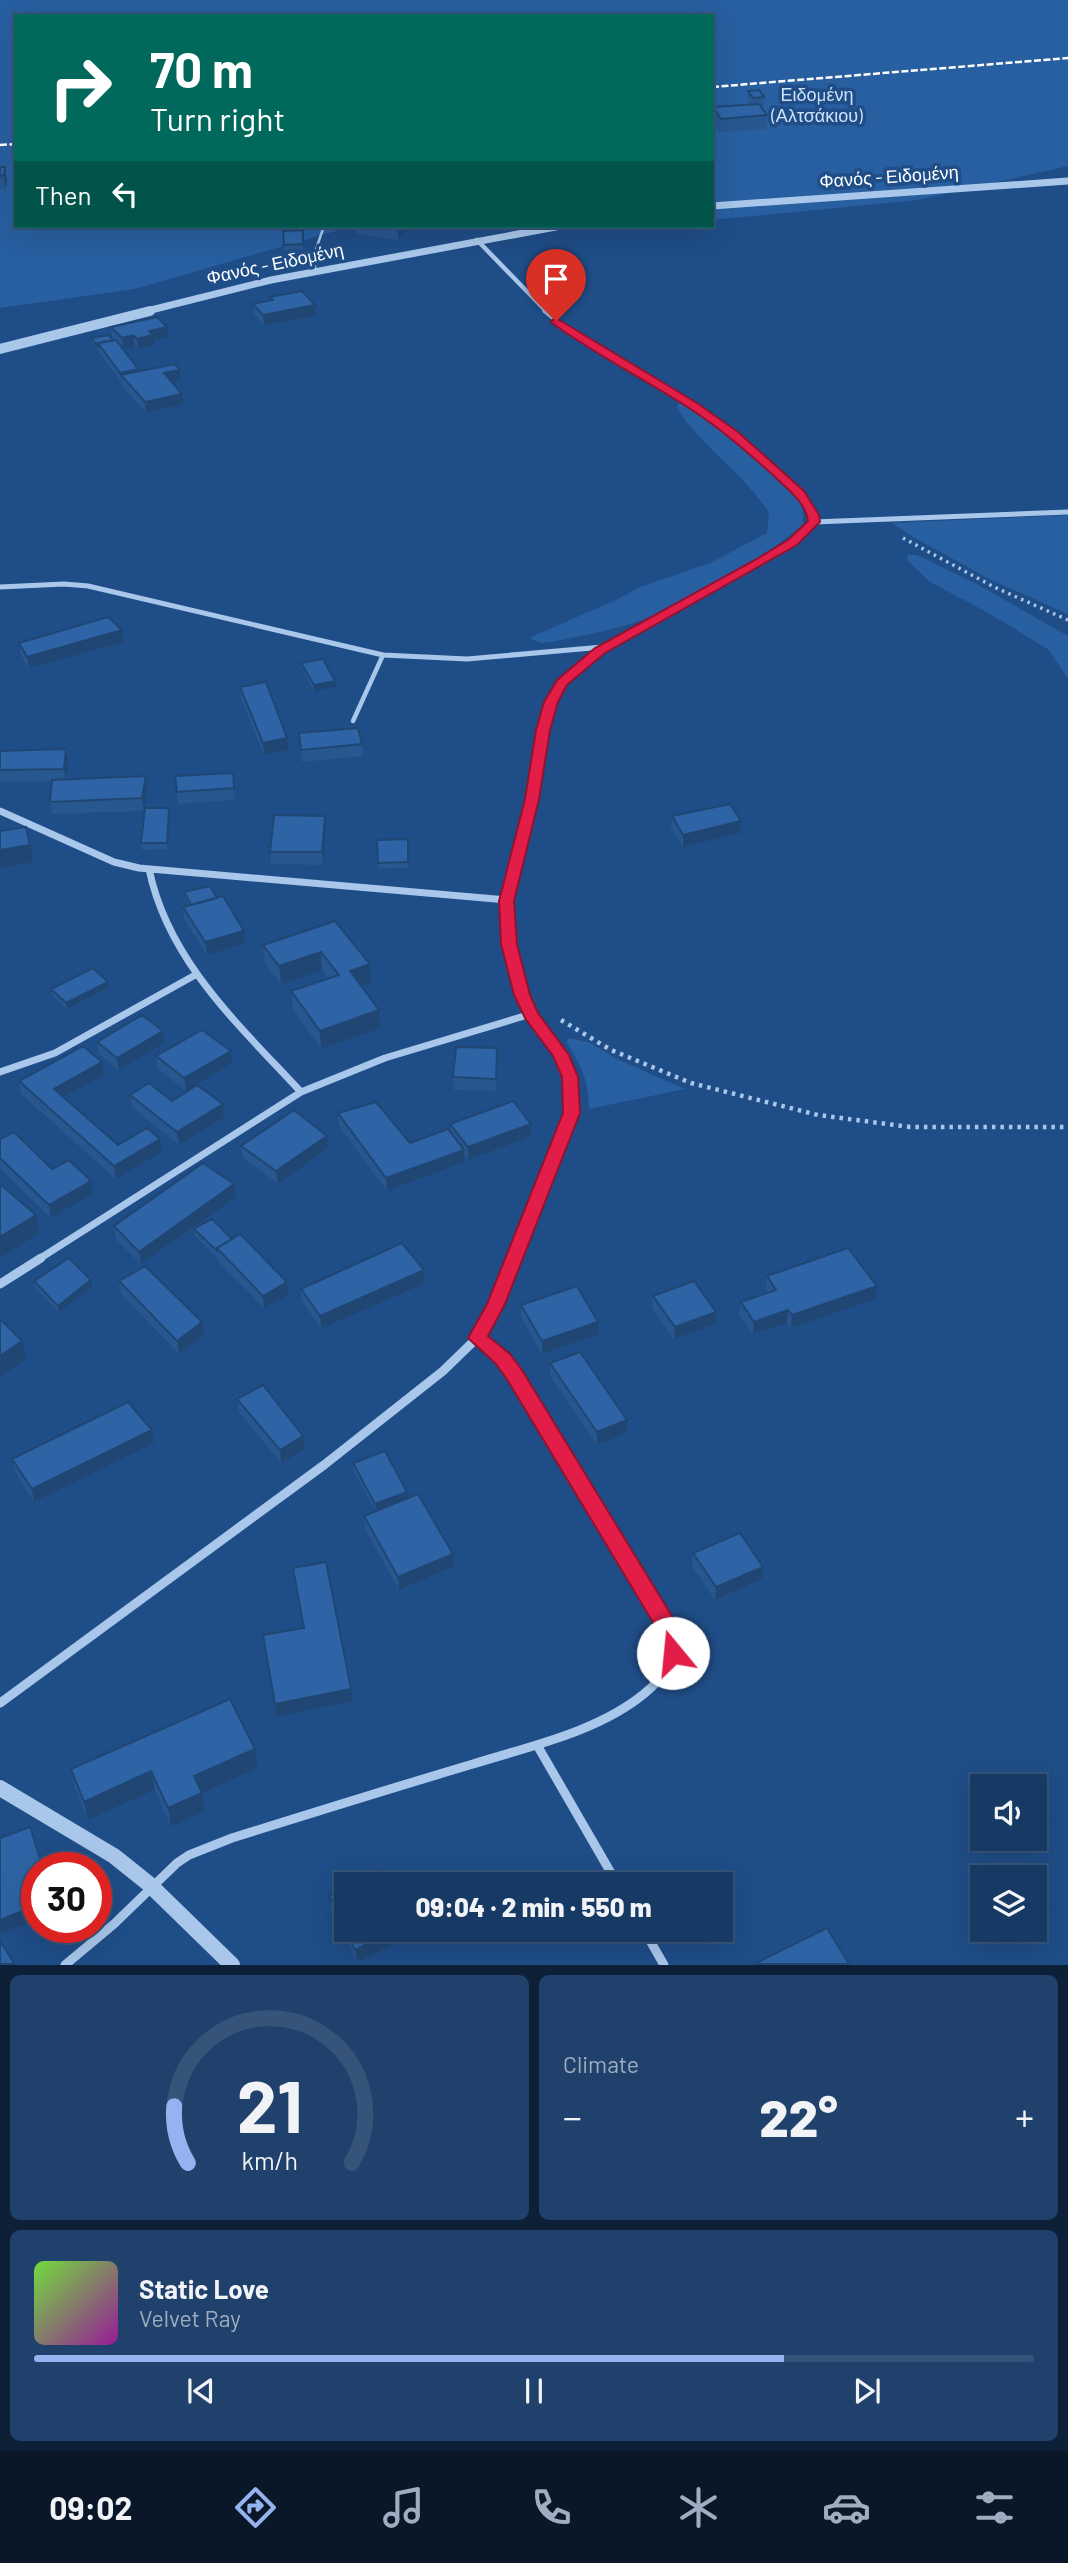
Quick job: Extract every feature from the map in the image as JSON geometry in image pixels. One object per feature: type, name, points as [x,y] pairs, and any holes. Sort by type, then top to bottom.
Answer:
[{"type":"street","name":"Φανός - Ειδομένη","points":[[714,206],[1068,181]]},
{"type":"street","name":"Φανός - Ειδομένη","points":[[0,349],[230,289],[549,228]]},
{"type":"street","points":[[477,240],[529,296],[567,330],[693,406],[750,447],[800,494],[813,515],[814,522]]},
{"type":"street","points":[[0,1703],[324,1465],[443,1371],[477,1338],[496,1304],[572,1113],[570,1077],[560,1055],[531,1014],[514,970],[509,944],[507,901],[532,799],[543,730],[551,702],[569,676],[607,647],[793,542],[814,522],[1068,512]]},
{"type":"street","points":[[0,587],[64,584],[88,586],[383,655],[467,659],[607,647]]},
{"type":"street","points":[[0,811],[114,862],[149,869],[507,901]]},
{"type":"street","points":[[149,869],[151,893],[163,920],[197,974],[301,1093]]},
{"type":"street","points":[[0,1072],[55,1053],[197,974]]},
{"type":"street","points":[[0,1284],[301,1093],[349,1070],[395,1053],[531,1014]]},
{"type":"street","points":[[65,1965],[114,1924],[151,1886],[190,1855],[232,1838],[537,1745],[614,1712],[651,1690],[666,1671],[673,1653],[671,1633],[515,1375],[503,1359],[477,1338]]},
{"type":"street","points":[[537,1745],[610,1872]]},
{"type":"street","points":[[0,1787],[114,1856],[151,1886],[232,1965]]},
{"type":"street","points":[[651,1942],[664,1965]]},
{"type":"lane","points":[[316,271],[313,258],[323,228]]},
{"type":"lane","points":[[353,721],[383,655]]},
{"type":"path","points":[[878,521],[946,563],[1068,620]]},
{"type":"path","points":[[531,1014],[554,1016],[611,1050],[691,1083],[818,1115],[910,1127],[1068,1127]]},
{"type":"green space","name":"Ειδομένη (Αλτσάκιου)","points":[[0,0],[1068,0],[1068,166],[918,200],[714,220],[714,14],[14,14],[14,228],[346,228],[135,289],[0,308]]},
{"type":"green space","points":[[679,401],[747,450],[782,481],[795,495],[802,508],[803,524],[768,552],[724,580],[656,615],[615,628],[552,642],[541,643],[529,638],[640,587],[710,563],[767,533],[769,513],[748,485],[698,436],[677,408]]},
{"type":"green space","points":[[1068,515],[1068,614],[991,580],[892,523]]},
{"type":"green space","points":[[908,555],[917,555],[973,582],[1068,636],[1068,679],[1049,650],[985,611],[930,582],[907,560]]},
{"type":"green space","points":[[569,1038],[588,1042],[617,1059],[685,1089],[589,1109],[586,1082],[566,1042]]},
{"type":"building","points":[[759,90],[764,97],[753,98],[748,91]]},
{"type":"building","points":[[759,104],[767,115],[721,119],[714,107]]},
{"type":"building","points":[[0,167],[5,167],[4,175],[0,176]]},
{"type":"building","points":[[303,230],[303,244],[284,245],[283,231]]},
{"type":"building","points":[[302,291],[315,305],[263,315],[253,304],[273,300],[270,297]]},
{"type":"building","points":[[157,317],[167,327],[149,331],[153,335],[137,339],[133,335],[122,338],[111,327]]},
{"type":"building","points":[[109,335],[113,340],[98,343],[99,348],[91,338]]},
{"type":"building","points":[[116,340],[138,369],[120,373],[98,343]]},
{"type":"building","points":[[175,364],[180,370],[164,373],[182,394],[145,402],[121,375]]},
{"type":"building","points":[[108,617],[122,630],[27,657],[19,643]]},
{"type":"building","points":[[323,659],[335,681],[314,685],[301,663]]},
{"type":"building","points":[[266,682],[287,738],[263,743],[240,687]]},
{"type":"building","points":[[358,728],[362,744],[301,750],[299,733]]},
{"type":"building","points":[[66,749],[64,769],[0,770],[0,751]]},
{"type":"building","points":[[233,773],[234,788],[177,792],[175,776]]},
{"type":"building","points":[[146,776],[142,798],[50,802],[52,780]]},
{"type":"building","points":[[730,804],[741,821],[683,835],[672,816]]},
{"type":"building","points":[[145,808],[169,808],[167,843],[141,843]]},
{"type":"building","points":[[274,815],[325,816],[322,852],[270,852]]},
{"type":"building","points":[[26,827],[30,845],[0,850],[0,831]]},
{"type":"building","points":[[408,839],[408,862],[378,863],[377,840]]},
{"type":"building","points":[[210,886],[217,898],[191,905],[184,892]]},
{"type":"building","points":[[223,896],[244,931],[205,942],[183,907]]},
{"type":"building","points":[[335,921],[370,964],[350,971],[379,1010],[320,1031],[291,991],[339,975],[321,952],[279,966],[263,945]]},
{"type":"building","points":[[93,968],[108,982],[66,1003],[51,989]]},
{"type":"building","points":[[142,1015],[163,1031],[117,1058],[97,1042]]},
{"type":"building","points":[[202,1030],[231,1051],[184,1078],[156,1056]]},
{"type":"building","points":[[83,1046],[102,1062],[54,1089],[118,1145],[147,1128],[160,1139],[114,1166],[19,1081]]},
{"type":"building","points":[[456,1047],[497,1048],[496,1079],[453,1077]]},
{"type":"building","points":[[149,1083],[172,1101],[197,1085],[223,1104],[177,1132],[130,1095]]},
{"type":"building","points":[[513,1101],[531,1124],[468,1147],[450,1124]]},
{"type":"building","points":[[376,1102],[410,1143],[448,1129],[464,1150],[386,1178],[338,1113]]},
{"type":"building","points":[[294,1110],[327,1136],[276,1171],[241,1146]]},
{"type":"building","points":[[14,1132],[52,1169],[69,1160],[91,1181],[49,1205],[0,1158],[0,1139]]},
{"type":"building","points":[[203,1163],[234,1184],[139,1252],[114,1226]]},
{"type":"building","points":[[0,1184],[36,1215],[0,1237]]},
{"type":"building","points":[[212,1219],[232,1239],[217,1248],[217,1251],[194,1229]]},
{"type":"building","points":[[240,1234],[287,1282],[263,1296],[217,1248]]},
{"type":"building","points":[[402,1243],[424,1270],[320,1316],[301,1289]]},
{"type":"building","points":[[848,1248],[877,1286],[792,1315],[788,1310],[754,1322],[741,1302],[776,1290],[767,1276]]},
{"type":"building","points":[[69,1258],[91,1280],[58,1306],[34,1281]]},
{"type":"building","points":[[145,1266],[202,1322],[177,1341],[119,1281]]},
{"type":"building","points":[[694,1281],[716,1312],[675,1327],[653,1296]]},
{"type":"building","points":[[577,1286],[598,1322],[542,1341],[521,1305]]},
{"type":"building","points":[[0,1319],[22,1341],[0,1356]]},
{"type":"building","points":[[580,1352],[627,1420],[597,1432],[550,1363]]},
{"type":"building","points":[[263,1385],[303,1436],[280,1450],[237,1399]]},
{"type":"building","points":[[128,1402],[152,1430],[32,1489],[12,1459]]},
{"type":"building","points":[[385,1451],[407,1492],[375,1504],[353,1463]]},
{"type":"building","points":[[418,1494],[453,1554],[398,1577],[364,1516]]},
{"type":"building","points":[[740,1533],[763,1567],[716,1587],[693,1553]]},
{"type":"building","points":[[326,1562],[351,1689],[275,1704],[263,1635],[304,1628],[293,1568]]},
{"type":"building","points":[[230,1699],[255,1749],[194,1776],[202,1793],[168,1808],[151,1771],[84,1802],[71,1769]]},
{"type":"building","points":[[30,1827],[38,1852],[21,1852],[21,1911],[0,1920],[0,1838]]},
{"type":"building","points":[[334,1894],[334,1906],[329,1896]]},
{"type":"building","points":[[827,1928],[849,1964],[754,1964]]},
{"type":"building","points":[[0,1941],[14,1963],[0,1964]]},
{"type":"building","points":[[351,1942],[371,1942],[355,1950]]},
{"type":"railway","points":[[714,87],[1068,58]]},
{"type":"railway","points":[[0,145],[14,144]]},
{"type":"route","points":[[556,321],[582,340],[693,406],[750,447],[800,494],[813,515],[814,522],[793,542],[759,563],[600,651],[561,683],[551,702],[543,730],[532,799],[507,901],[509,944],[514,970],[531,1014],[560,1055],[570,1077],[572,1113],[496,1304],[477,1338],[503,1359],[515,1375],[671,1633],[673,1653]]}]
